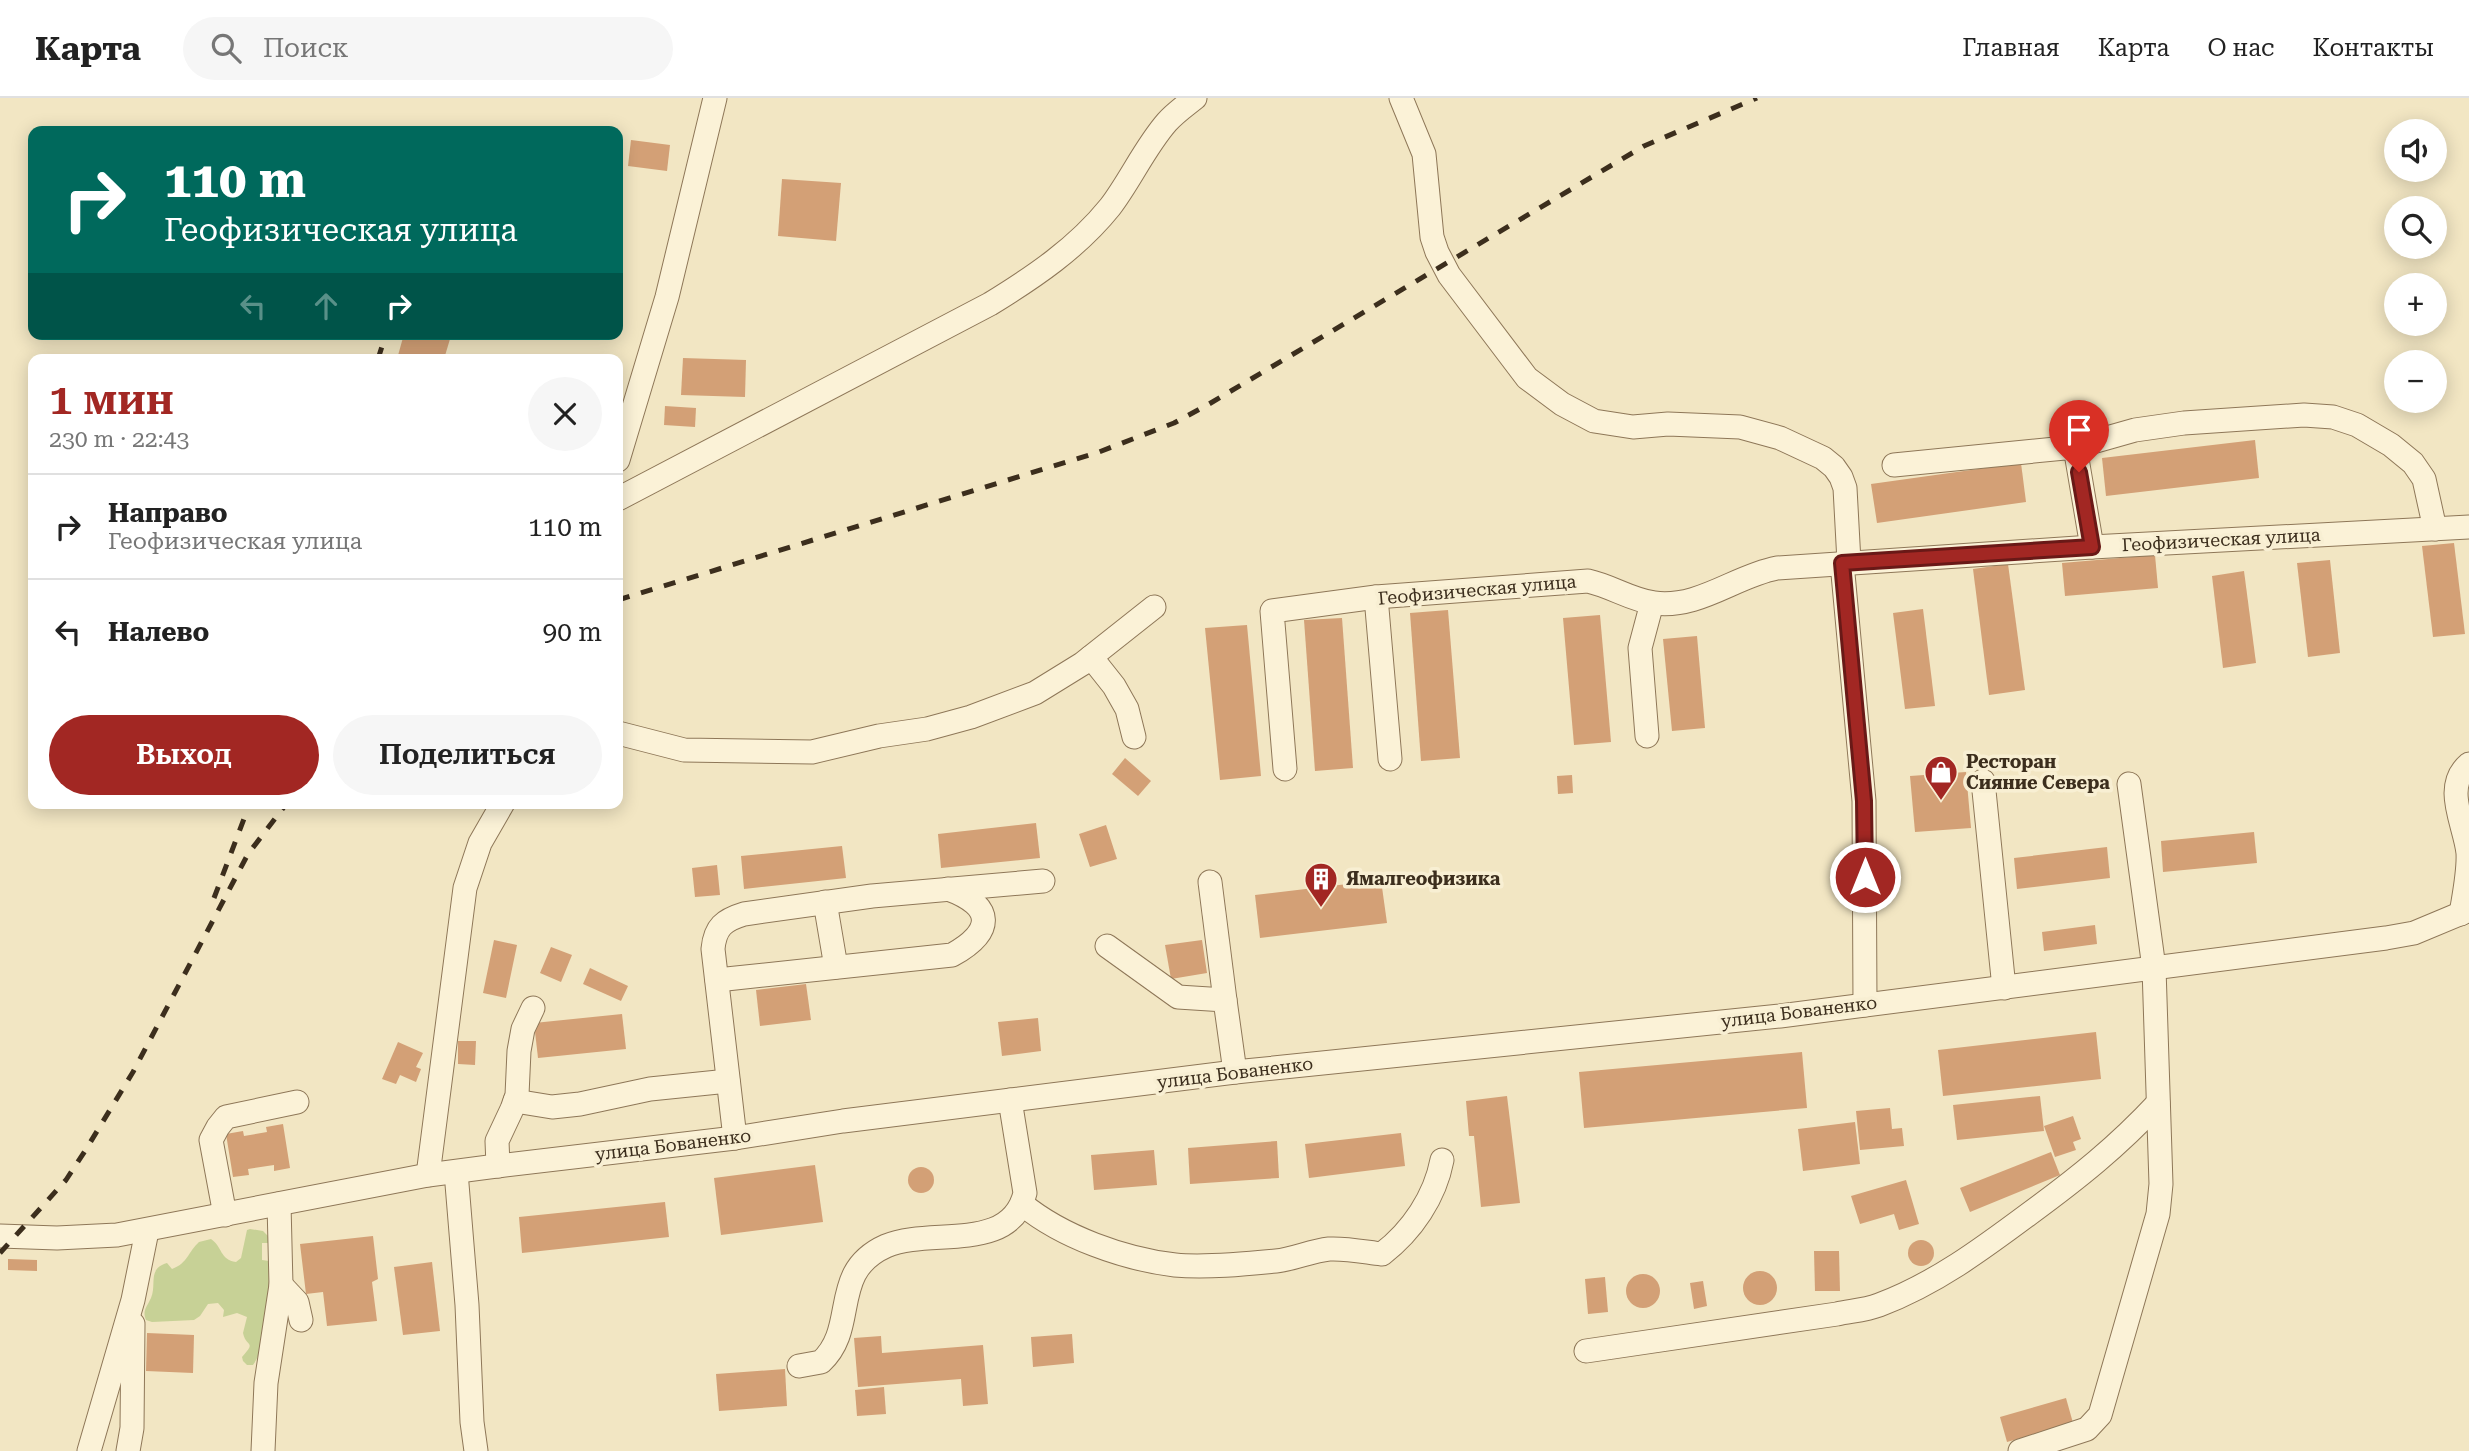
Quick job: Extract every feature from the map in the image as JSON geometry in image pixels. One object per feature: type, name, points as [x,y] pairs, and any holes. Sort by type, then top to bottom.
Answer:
[{"type":"street","points":[[623,443],[667,297],[715,98]]},
{"type":"street","points":[[623,496],[990,304],[1020,285],[1069,250],[1090,230],[1127,184],[1165,124],[1195,98]]},
{"type":"street","points":[[1401,98],[1424,154],[1437,252],[1449,275],[1527,378],[1562,404],[1594,421],[1633,427],[1668,424],[1740,428],[1780,438],[1822,458],[1834,467],[1841,477],[1845,488],[1845,563],[1864,801],[1865,1004]]},
{"type":"street","points":[[1894,465],[2075,447],[2135,430],[2184,423],[2304,415],[2333,417],[2357,425],[2391,445],[2413,463],[2424,479],[2435,529]]},
{"type":"street","points":[[2075,447],[2092,547]]},
{"type":"street","name":"Геофизическая улица","points":[[1284,769],[1272,611],[1376,597],[1588,581],[1652,603],[1673,604],[1690,602],[1759,572],[1845,563],[2469,527]]},
{"type":"street","points":[[1376,597],[1390,759]]},
{"type":"street","points":[[1647,736],[1640,648],[1652,603]]},
{"type":"street","points":[[623,734],[684,750],[812,752],[879,736],[927,729],[971,717],[1035,693],[1091,657],[1154,607]]},
{"type":"street","points":[[1091,657],[1114,686],[1127,709],[1134,737]]},
{"type":"street","points":[[2465,912],[2469,855],[2456,796],[2456,782],[2460,771],[2469,764]]},
{"type":"street","points":[[1983,781],[2004,988]]},
{"type":"street","points":[[2020,1451],[2087,1429],[2100,1415],[2158,1214],[2161,1184],[2154,968],[2129,784]]},
{"type":"street","points":[[428,1175],[465,888],[480,843],[500,809]]},
{"type":"street","points":[[735,1138],[713,949],[714,935],[720,925],[744,914],[825,902],[1043,881]]},
{"type":"street","points":[[1210,882],[1235,1072]]},
{"type":"street","points":[[717,980],[952,955],[970,945],[980,934],[984,922],[982,911],[973,901],[948,889]]},
{"type":"street","points":[[825,902],[836,967]]},
{"type":"street","name":"улица Бованенко","points":[[0,1236],[57,1238],[147,1231],[428,1175],[735,1138],[843,1121],[1235,1072],[1780,1016],[2386,938],[2414,933],[2465,912]]},
{"type":"street","points":[[1107,946],[1178,997],[1225,1000]]},
{"type":"street","points":[[498,1166],[496,1141],[515,1101],[523,1030],[533,1008]]},
{"type":"street","points":[[515,1101],[552,1107],[580,1104],[650,1089],[728,1081]]},
{"type":"street","points":[[799,1366],[821,1362],[836,1343],[842,1325],[847,1288],[853,1274],[866,1259],[884,1247],[902,1240],[988,1232],[1014,1217],[1023,1204],[1025,1193],[1010,1100]]},
{"type":"street","points":[[225,1215],[211,1140],[218,1127],[226,1117],[297,1102]]},
{"type":"street","points":[[1586,1351],[1837,1314],[1876,1306],[1906,1293],[1943,1275],[2094,1166],[2158,1102]]},
{"type":"street","points":[[1023,1204],[1058,1230],[1145,1259],[1174,1265],[1278,1261],[1327,1250],[1382,1254],[1394,1245],[1432,1197],[1443,1160]]},
{"type":"street","points":[[456,1172],[476,1451]]},
{"type":"street","points":[[263,1451],[264,1408],[281,1285],[279,1204]]},
{"type":"street","points":[[89,1451],[133,1300],[147,1231]]},
{"type":"street","points":[[281,1285],[298,1302],[302,1320]]},
{"type":"street","points":[[128,1451],[132,1428],[133,1300]]},
{"type":"green space","points":[[247,1230],[263,1231],[270,1238],[268,1243],[262,1243],[262,1260],[269,1261],[268,1315],[263,1342],[253,1365],[247,1365],[242,1357],[250,1346],[243,1333],[247,1317],[237,1313],[223,1317],[224,1310],[218,1303],[208,1304],[194,1320],[146,1320],[145,1311],[153,1293],[157,1269],[167,1263],[172,1269],[177,1267],[199,1242],[211,1239],[227,1259],[236,1262],[241,1258]]},
{"type":"building","points":[[631,140],[670,145],[667,171],[628,166]]},
{"type":"building","points":[[782,179],[841,183],[836,241],[778,236]]},
{"type":"building","points":[[402,340],[450,340],[446,354],[398,354]]},
{"type":"building","points":[[683,358],[746,360],[745,397],[681,395]]},
{"type":"building","points":[[665,406],[696,408],[695,427],[664,425]]},
{"type":"building","points":[[2255,440],[2259,478],[2106,496],[2102,458]]},
{"type":"building","points":[[2021,463],[2026,502],[1877,523],[1871,484]]},
{"type":"building","points":[[2454,543],[2465,634],[2433,637],[2422,546]]},
{"type":"building","points":[[2155,555],[2158,588],[2065,596],[2062,563]]},
{"type":"building","points":[[2330,560],[2340,653],[2308,657],[2297,563]]},
{"type":"building","points":[[2008,564],[2025,690],[1989,695],[1973,569]]},
{"type":"building","points":[[2244,571],[2256,663],[2223,668],[2212,576]]},
{"type":"building","points":[[1923,609],[1935,706],[1905,709],[1893,613]]},
{"type":"building","points":[[1448,610],[1460,758],[1421,761],[1410,613]]},
{"type":"building","points":[[1600,615],[1611,742],[1574,745],[1563,618]]},
{"type":"building","points":[[1342,618],[1353,768],[1315,771],[1304,620]]},
{"type":"building","points":[[1247,625],[1261,776],[1220,780],[1205,628]]},
{"type":"building","points":[[1697,636],[1705,728],[1672,731],[1663,639]]},
{"type":"building","points":[[1125,758],[1151,781],[1138,796],[1112,774]]},
{"type":"building","name":"Ресторан Сияние Севера","points":[[1966,772],[1971,828],[1915,832],[1910,776]]},
{"type":"building","points":[[1572,775],[1573,793],[1558,794],[1557,776]]},
{"type":"building","points":[[1036,823],[1040,858],[941,868],[938,834]]},
{"type":"building","points":[[1106,825],[1117,859],[1090,867],[1079,834]]},
{"type":"building","points":[[2254,832],[2257,863],[2163,872],[2161,841]]},
{"type":"building","points":[[842,846],[846,878],[744,889],[741,856]]},
{"type":"building","points":[[2107,847],[2110,878],[2017,889],[2014,858]]},
{"type":"building","points":[[717,865],[720,895],[695,897],[692,868]]},
{"type":"building","name":"Ямалгеофизика","points":[[1381,880],[1387,923],[1260,938],[1255,895]]},
{"type":"building","points":[[2095,925],[2097,944],[2044,951],[2042,932]]},
{"type":"building","points":[[494,940],[517,945],[506,998],[483,993]]},
{"type":"building","points":[[1202,940],[1207,973],[1171,979],[1165,945]]},
{"type":"building","points":[[551,947],[572,955],[561,982],[540,973]]},
{"type":"building","points":[[590,968],[628,986],[621,1001],[583,984]]},
{"type":"building","points":[[806,984],[811,1020],[760,1026],[756,990]]},
{"type":"building","points":[[622,1014],[626,1049],[538,1058],[534,1023]]},
{"type":"building","points":[[1038,1018],[1041,1051],[1002,1056],[998,1022]]},
{"type":"building","points":[[2096,1032],[2101,1079],[1943,1096],[1938,1050]]},
{"type":"building","points":[[458,1041],[476,1041],[475,1065],[458,1064]]},
{"type":"building","points":[[398,1042],[423,1053],[416,1067],[421,1069],[416,1082],[400,1075],[396,1084],[382,1079]]},
{"type":"building","points":[[1802,1052],[1807,1108],[1584,1128],[1579,1072]]},
{"type":"building","points":[[1507,1096],[1520,1203],[1481,1207],[1474,1136],[1469,1136],[1466,1101]]},
{"type":"building","points":[[2040,1096],[2044,1131],[1957,1140],[1953,1105]]},
{"type":"building","points":[[1890,1108],[1892,1129],[1902,1128],[1904,1146],[1860,1150],[1856,1111]]},
{"type":"building","points":[[2073,1116],[2081,1139],[2073,1142],[2076,1150],[2055,1157],[2044,1126]]},
{"type":"building","points":[[1855,1122],[1860,1164],[1803,1171],[1798,1129]]},
{"type":"building","points":[[283,1124],[290,1168],[274,1171],[274,1165],[248,1169],[249,1175],[233,1177],[226,1134],[243,1131],[244,1136],[267,1132],[266,1127]]},
{"type":"building","points":[[1401,1133],[1405,1166],[1309,1178],[1305,1144]]},
{"type":"building","points":[[1277,1141],[1279,1178],[1190,1184],[1188,1148]]},
{"type":"building","points":[[1154,1150],[1157,1185],[1094,1190],[1091,1155]]},
{"type":"building","points":[[2051,1152],[2060,1175],[1970,1212],[1960,1188]]},
{"type":"building","points":[[815,1165],[823,1222],[721,1235],[714,1178]]},
{"type":"building","points":[[921,1167],[930,1171],[934,1180],[930,1189],[921,1193],[912,1189],[908,1180],[912,1171]]},
{"type":"building","points":[[1906,1180],[1919,1224],[1899,1230],[1894,1214],[1860,1224],[1851,1196]]},
{"type":"building","points":[[665,1202],[669,1237],[522,1253],[519,1217]]},
{"type":"building","points":[[373,1236],[378,1279],[372,1282],[377,1321],[327,1326],[323,1292],[306,1294],[300,1244]]},
{"type":"building","points":[[1921,1240],[1930,1244],[1934,1253],[1930,1262],[1921,1266],[1912,1262],[1908,1253],[1912,1244]]},
{"type":"building","points":[[1814,1251],[1839,1251],[1840,1291],[1815,1291]]},
{"type":"building","points":[[8,1259],[37,1260],[37,1271],[8,1270]]},
{"type":"building","points":[[432,1262],[440,1331],[403,1335],[394,1267]]},
{"type":"building","points":[[1760,1271],[1772,1276],[1777,1288],[1772,1300],[1760,1305],[1748,1300],[1743,1288],[1748,1276]]},
{"type":"building","points":[[1643,1274],[1655,1279],[1660,1291],[1655,1303],[1643,1308],[1631,1303],[1626,1291],[1631,1279]]},
{"type":"building","points":[[1605,1277],[1608,1312],[1588,1314],[1585,1279]]},
{"type":"building","points":[[1703,1281],[1707,1306],[1694,1309],[1690,1283]]},
{"type":"building","points":[[147,1333],[194,1335],[193,1373],[146,1371]]},
{"type":"building","points":[[1072,1334],[1074,1363],[1033,1367],[1031,1337]]},
{"type":"building","points":[[881,1336],[882,1353],[983,1345],[988,1404],[963,1406],[961,1379],[858,1387],[854,1338]]},
{"type":"building","points":[[785,1369],[787,1406],[719,1411],[716,1374]]},
{"type":"building","points":[[884,1387],[886,1414],[857,1416],[855,1390]]},
{"type":"building","points":[[2066,1398],[2073,1423],[2007,1442],[2000,1417]]},
{"type":"railway","points":[[623,598],[1099,452],[1174,423],[1644,146],[1757,98]]},
{"type":"railway","points":[[380,354],[384,340]]},
{"type":"railway","points":[[214,898],[248,809]]},
{"type":"railway","points":[[0,1253],[66,1180],[85,1151],[133,1072],[248,854],[282,809]]},
{"type":"place","name":"Ресторан Сияние Севера","points":[[1941,802]]},
{"type":"place","name":"Ямалгеофизика","points":[[1321,909]]},
{"type":"route","points":[[1865,877],[1864,801],[1842,563],[2092,547],[2079,472]]}]
